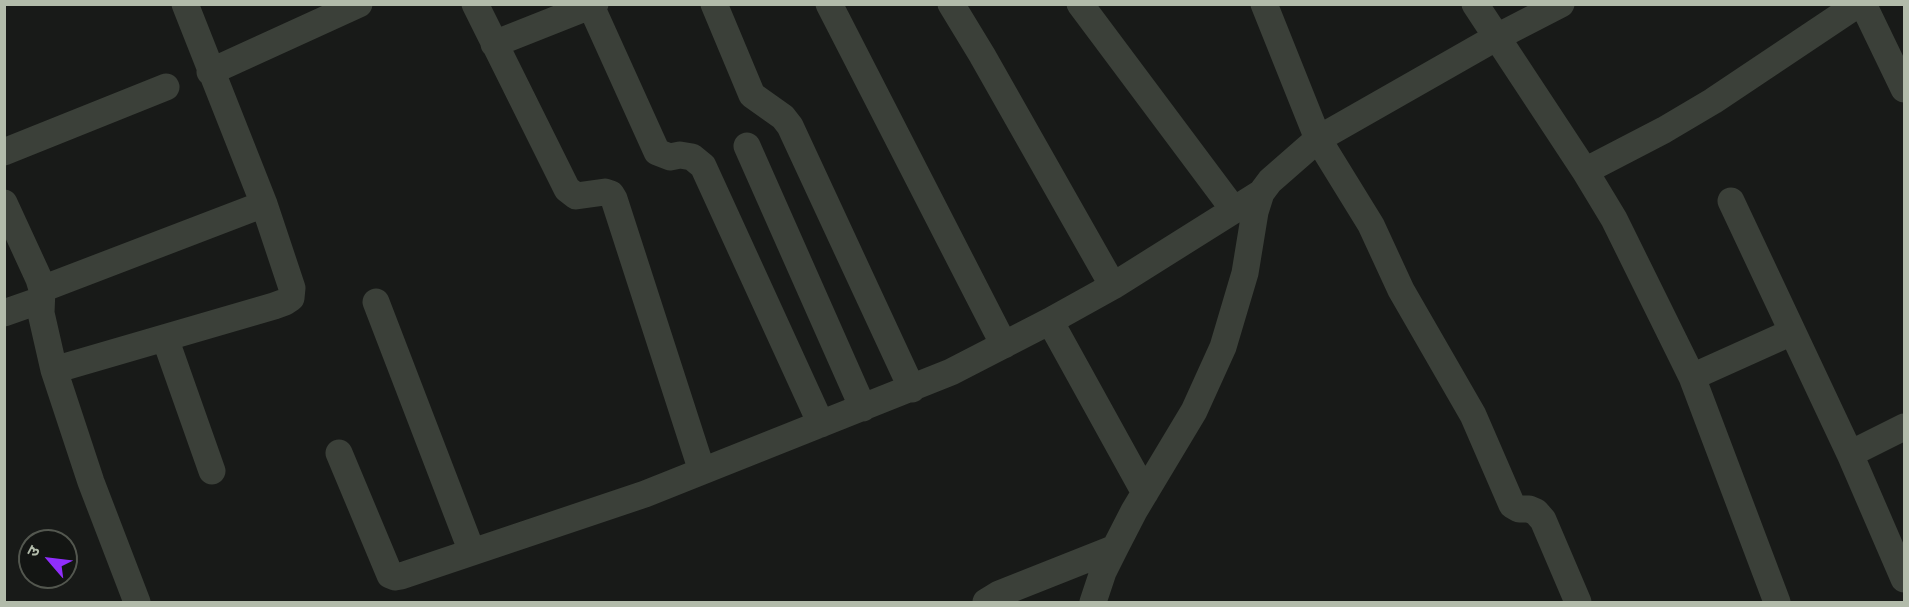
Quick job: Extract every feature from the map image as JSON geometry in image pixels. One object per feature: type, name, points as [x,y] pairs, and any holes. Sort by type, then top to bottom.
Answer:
[{"type":"street","points":[[54,370],[274,306],[291,298],[292,288],[264,204],[185,4]]},
{"type":"street","points":[[210,72],[359,4]]},
{"type":"street","points":[[475,4],[567,189],[576,196],[605,192],[611,194],[614,199],[702,471]]},
{"type":"street","points":[[714,4],[752,95],[783,117],[790,126],[912,388]]},
{"type":"street","points":[[829,4],[1004,345]]},
{"type":"street","points":[[951,4],[1113,286]]},
{"type":"street","points":[[1080,4],[1234,210]]},
{"type":"street","points":[[1264,4],[1318,139],[1371,225],[1401,290],[1473,415],[1512,505],[1536,512],[1544,520],[1578,603]]},
{"type":"street","points":[[1475,4],[1614,219],[1692,377],[1777,603]]},
{"type":"street","points":[[1092,603],[1115,548],[1194,411],[1223,347],[1245,273],[1255,212],[1261,193],[1270,181],[1318,139],[1497,37],[1561,4]]},
{"type":"street","points":[[1585,171],[1664,130],[1713,101],[1858,4]]},
{"type":"street","points":[[1863,4],[1905,89]]},
{"type":"street","points":[[494,44],[593,5],[657,152],[670,157],[680,155],[692,157],[703,166],[821,424]]},
{"type":"street","points":[[4,152],[165,87]]},
{"type":"street","points":[[747,146],[863,408]]},
{"type":"street","points":[[339,453],[390,575],[401,576],[634,498],[951,372],[1113,286],[1261,193]]},
{"type":"street","points":[[1731,201],[1850,454],[1905,579]]},
{"type":"street","points":[[4,203],[42,294],[43,323],[54,370],[91,482],[137,603]]},
{"type":"street","points":[[4,313],[42,294],[264,204]]},
{"type":"street","points":[[376,302],[472,552]]},
{"type":"street","points":[[1050,321],[1145,493]]},
{"type":"street","points":[[1692,377],[1792,332]]},
{"type":"street","points":[[165,338],[212,471]]},
{"type":"street","points":[[1850,454],[1905,427]]},
{"type":"street","points":[[986,603],[999,594],[1115,548]]}]
